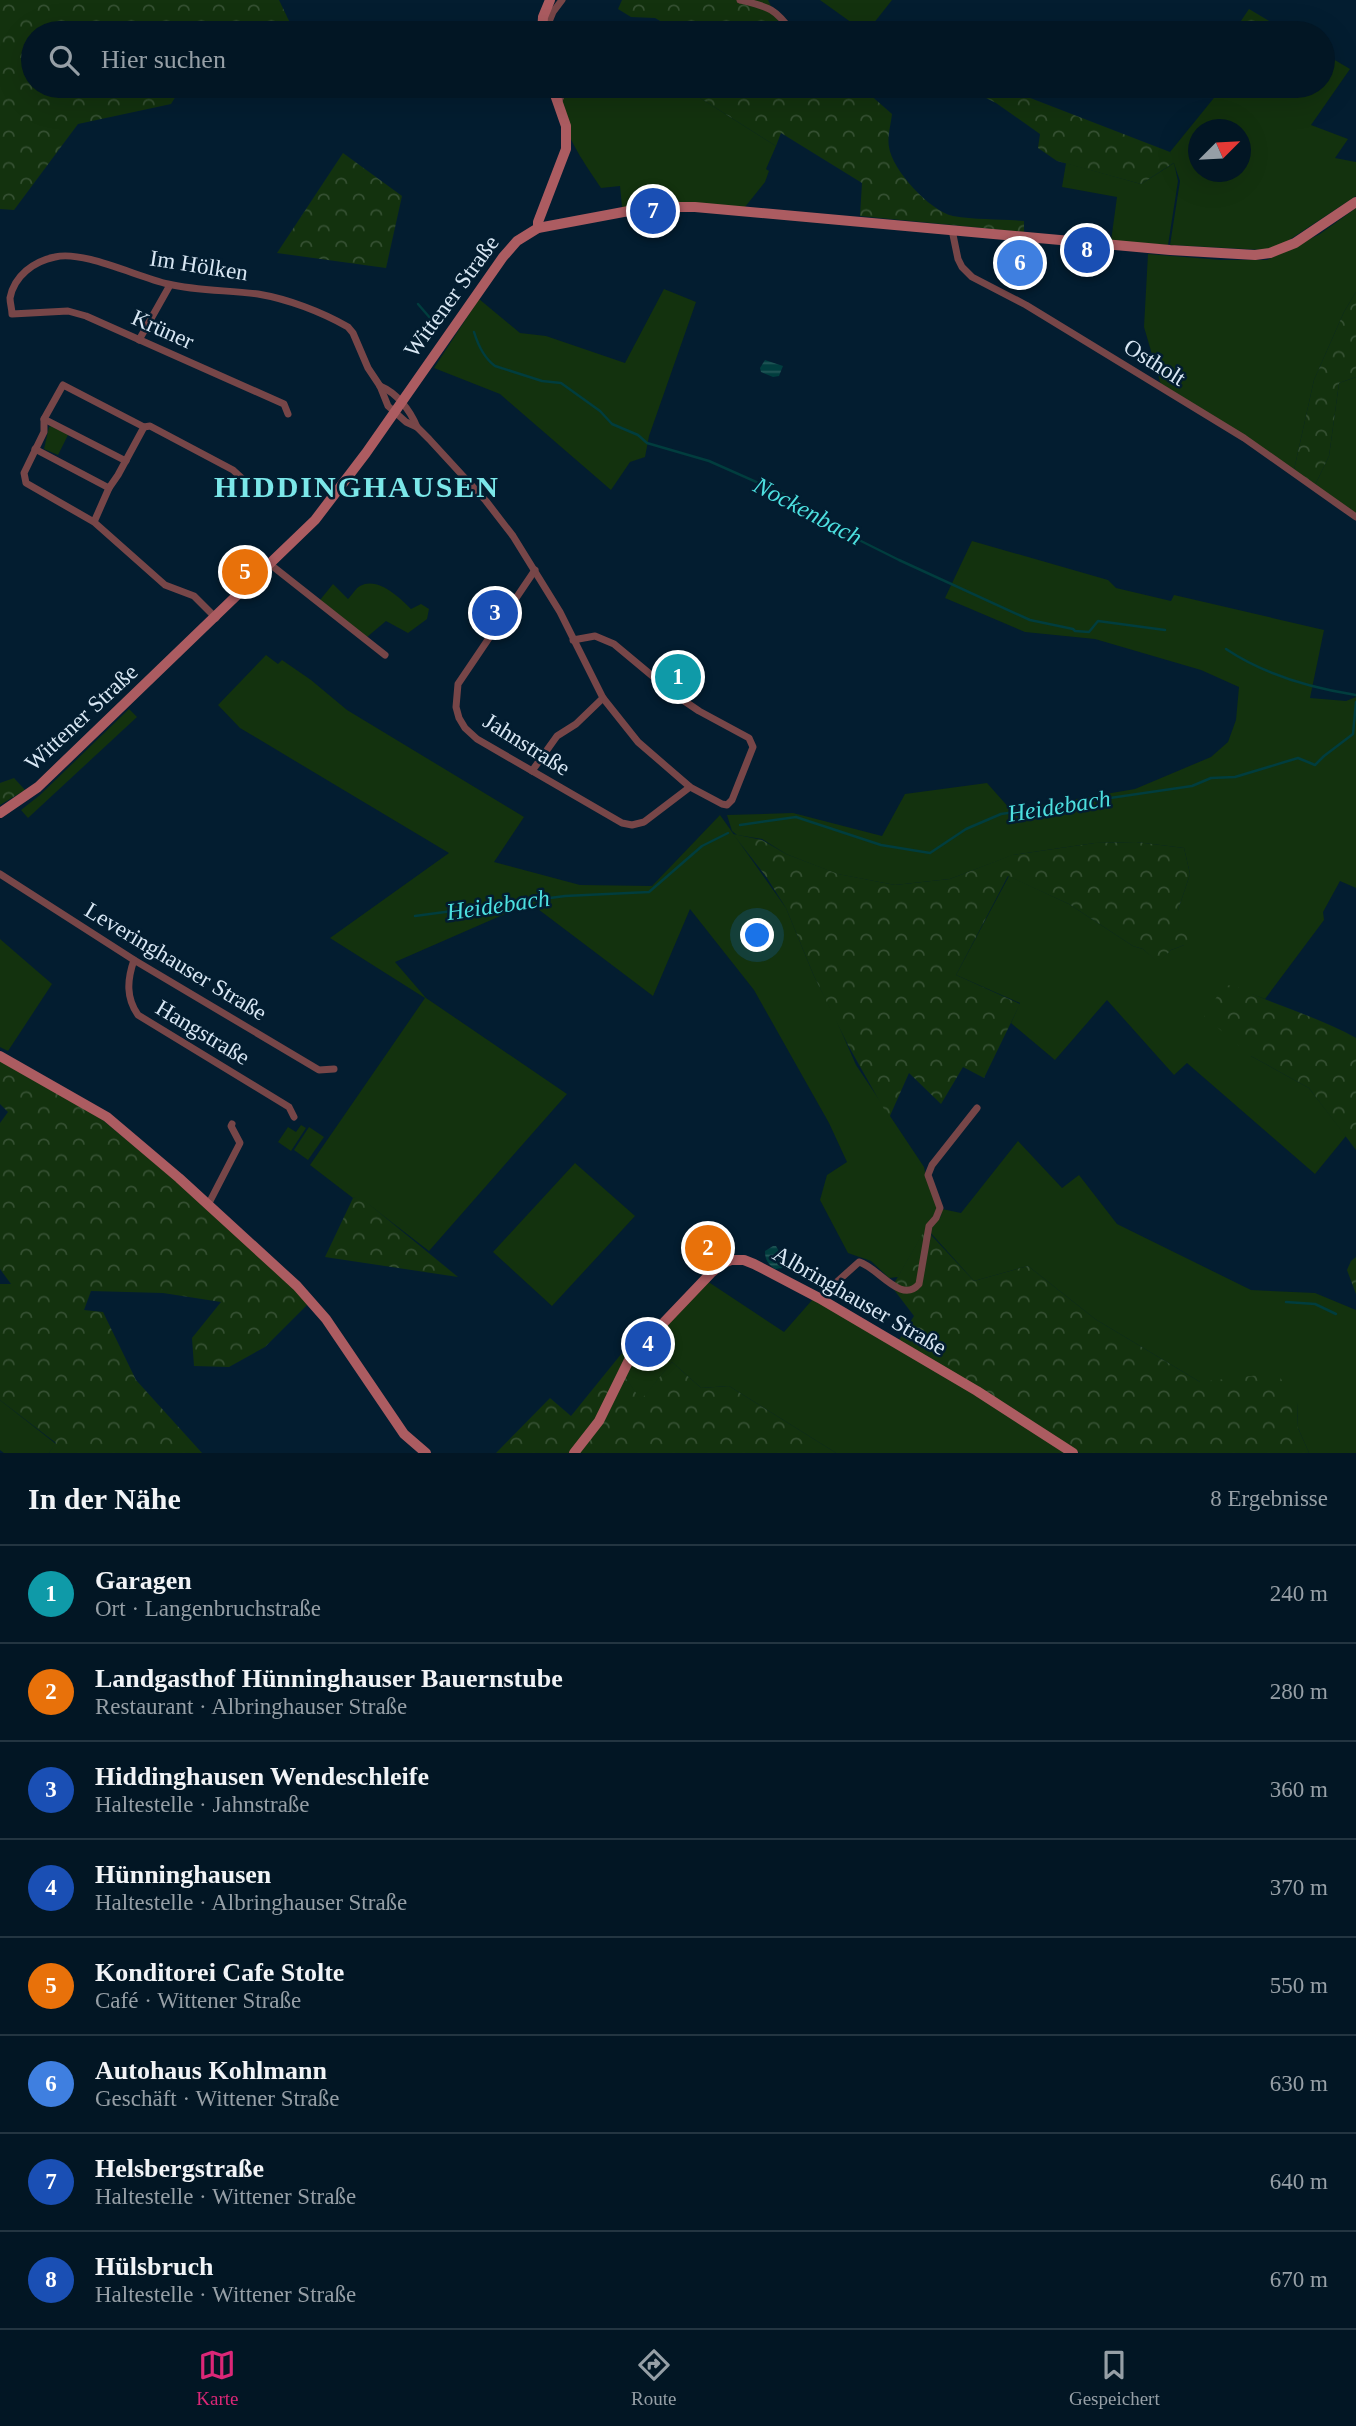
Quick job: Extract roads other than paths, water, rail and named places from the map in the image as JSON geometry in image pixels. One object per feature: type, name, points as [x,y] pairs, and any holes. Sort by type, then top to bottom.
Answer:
[{"type":"main road","points":[[543,21],[550,0]]},
{"type":"main road","points":[[538,228],[566,149],[566,125],[556,98]]},
{"type":"main road","name":"Wittener Straße","points":[[0,813],[38,787],[271,565],[328,505],[503,257],[517,241],[538,228],[631,210],[695,207],[1212,254],[1255,255],[1270,253],[1294,243],[1356,202]]},
{"type":"main road","points":[[0,1056],[107,1117],[297,1286],[326,1319],[404,1434],[426,1453]]},
{"type":"main road","name":"Albringhauser Straße","points":[[574,1453],[599,1421],[630,1358],[723,1263],[744,1260],[819,1298],[977,1391],[1073,1453]]},
{"type":"street","points":[[549,21],[562,0]]},
{"type":"street","points":[[740,0],[764,6],[778,13],[784,21]]},
{"type":"street","points":[[559,105],[561,98]]},
{"type":"street","name":"Ostholt","points":[[952,230],[958,260],[972,277],[1026,305],[1244,438],[1356,517]]},
{"type":"street","name":"Im Hölken","points":[[12,314],[10,299],[24,272],[35,264],[54,257],[73,255],[170,285],[272,297],[343,324],[353,332],[368,368],[393,412]]},
{"type":"street","points":[[139,340],[170,285]]},
{"type":"street","name":"Krüner","points":[[12,314],[68,311],[86,316],[284,404],[288,414]]},
{"type":"street","points":[[216,618],[194,596],[165,585],[94,522],[26,483],[24,473],[44,432],[44,419],[63,385],[144,427],[150,426],[233,470],[246,482]]},
{"type":"street","name":"Im Hölken","points":[[380,386],[389,390],[401,402]]},
{"type":"street","points":[[401,402],[413,416],[417,427]]},
{"type":"street","points":[[393,412],[417,427],[486,501],[513,536],[560,612],[573,640],[603,698],[638,743],[690,787],[727,805],[732,800],[754,747],[750,738],[699,711],[674,694],[614,644],[595,636],[573,640]]},
{"type":"street","points":[[44,419],[126,461]]},
{"type":"street","points":[[94,522],[109,488],[144,427]]},
{"type":"street","points":[[36,449],[109,488]]},
{"type":"street","points":[[271,565],[365,642],[385,655]]},
{"type":"street","name":"Jahnstraße","points":[[535,570],[458,684],[458,718],[477,739],[606,816],[632,825],[645,822],[690,787]]},
{"type":"street","points":[[532,771],[557,736],[576,724],[603,698]]},
{"type":"street","name":"Leveringhauser Straße","points":[[0,874],[134,960],[318,1070],[334,1069]]},
{"type":"street","name":"Hangstraße","points":[[134,960],[128,986],[133,1007],[138,1015],[289,1107],[294,1116]]},
{"type":"street","points":[[819,1298],[859,1262],[905,1291],[914,1289],[919,1284],[929,1226],[940,1208],[928,1175],[932,1165],[977,1108]]},
{"type":"street","points":[[208,1205],[240,1143],[232,1124]]},
{"type":"waterway","name":"Nockenbach","points":[[418,304],[437,326]]},
{"type":"waterway","name":"Nockenbach","points":[[474,332],[482,351],[495,366],[542,381],[561,383],[600,411],[612,424],[638,435],[647,443],[709,461],[797,500],[811,516],[1030,620],[1075,631],[1089,632],[1098,621],[1165,630]]},
{"type":"waterway","name":"Nockenbach","points":[[1226,649],[1256,666],[1289,679],[1356,695]]},
{"type":"waterway","name":"Heidebach","points":[[740,825],[796,817],[881,845],[930,853],[966,829],[1001,814],[1192,786],[1211,778],[1235,777],[1298,758],[1315,765],[1353,734],[1356,702]]},
{"type":"waterway","name":"Heidebach","points":[[415,916],[565,896],[649,892],[702,846],[728,833]]},
{"type":"waterway","points":[[1286,1302],[1315,1304],[1336,1314]]},
{"type":"place","name":"Helsbergstraße","points":[[653,211]]},
{"type":"place","name":"Hülsbruch","points":[[1087,250]]},
{"type":"place","name":"Autohaus Kohlmann","points":[[1020,263]]},
{"type":"place","name":"Konditorei Cafe Stolte","points":[[245,572]]},
{"type":"place","name":"Hiddinghausen Wendeschleife","points":[[495,613]]},
{"type":"place","name":"Garagen","points":[[678,677]]},
{"type":"place","name":"Landgasthof Hünninghauser Bauernstube","points":[[708,1248]]},
{"type":"place","name":"Hünninghausen","points":[[648,1344]]},
{"type":"district","name":"HIDDINGHAUSEN","points":[[357,487]]}]
